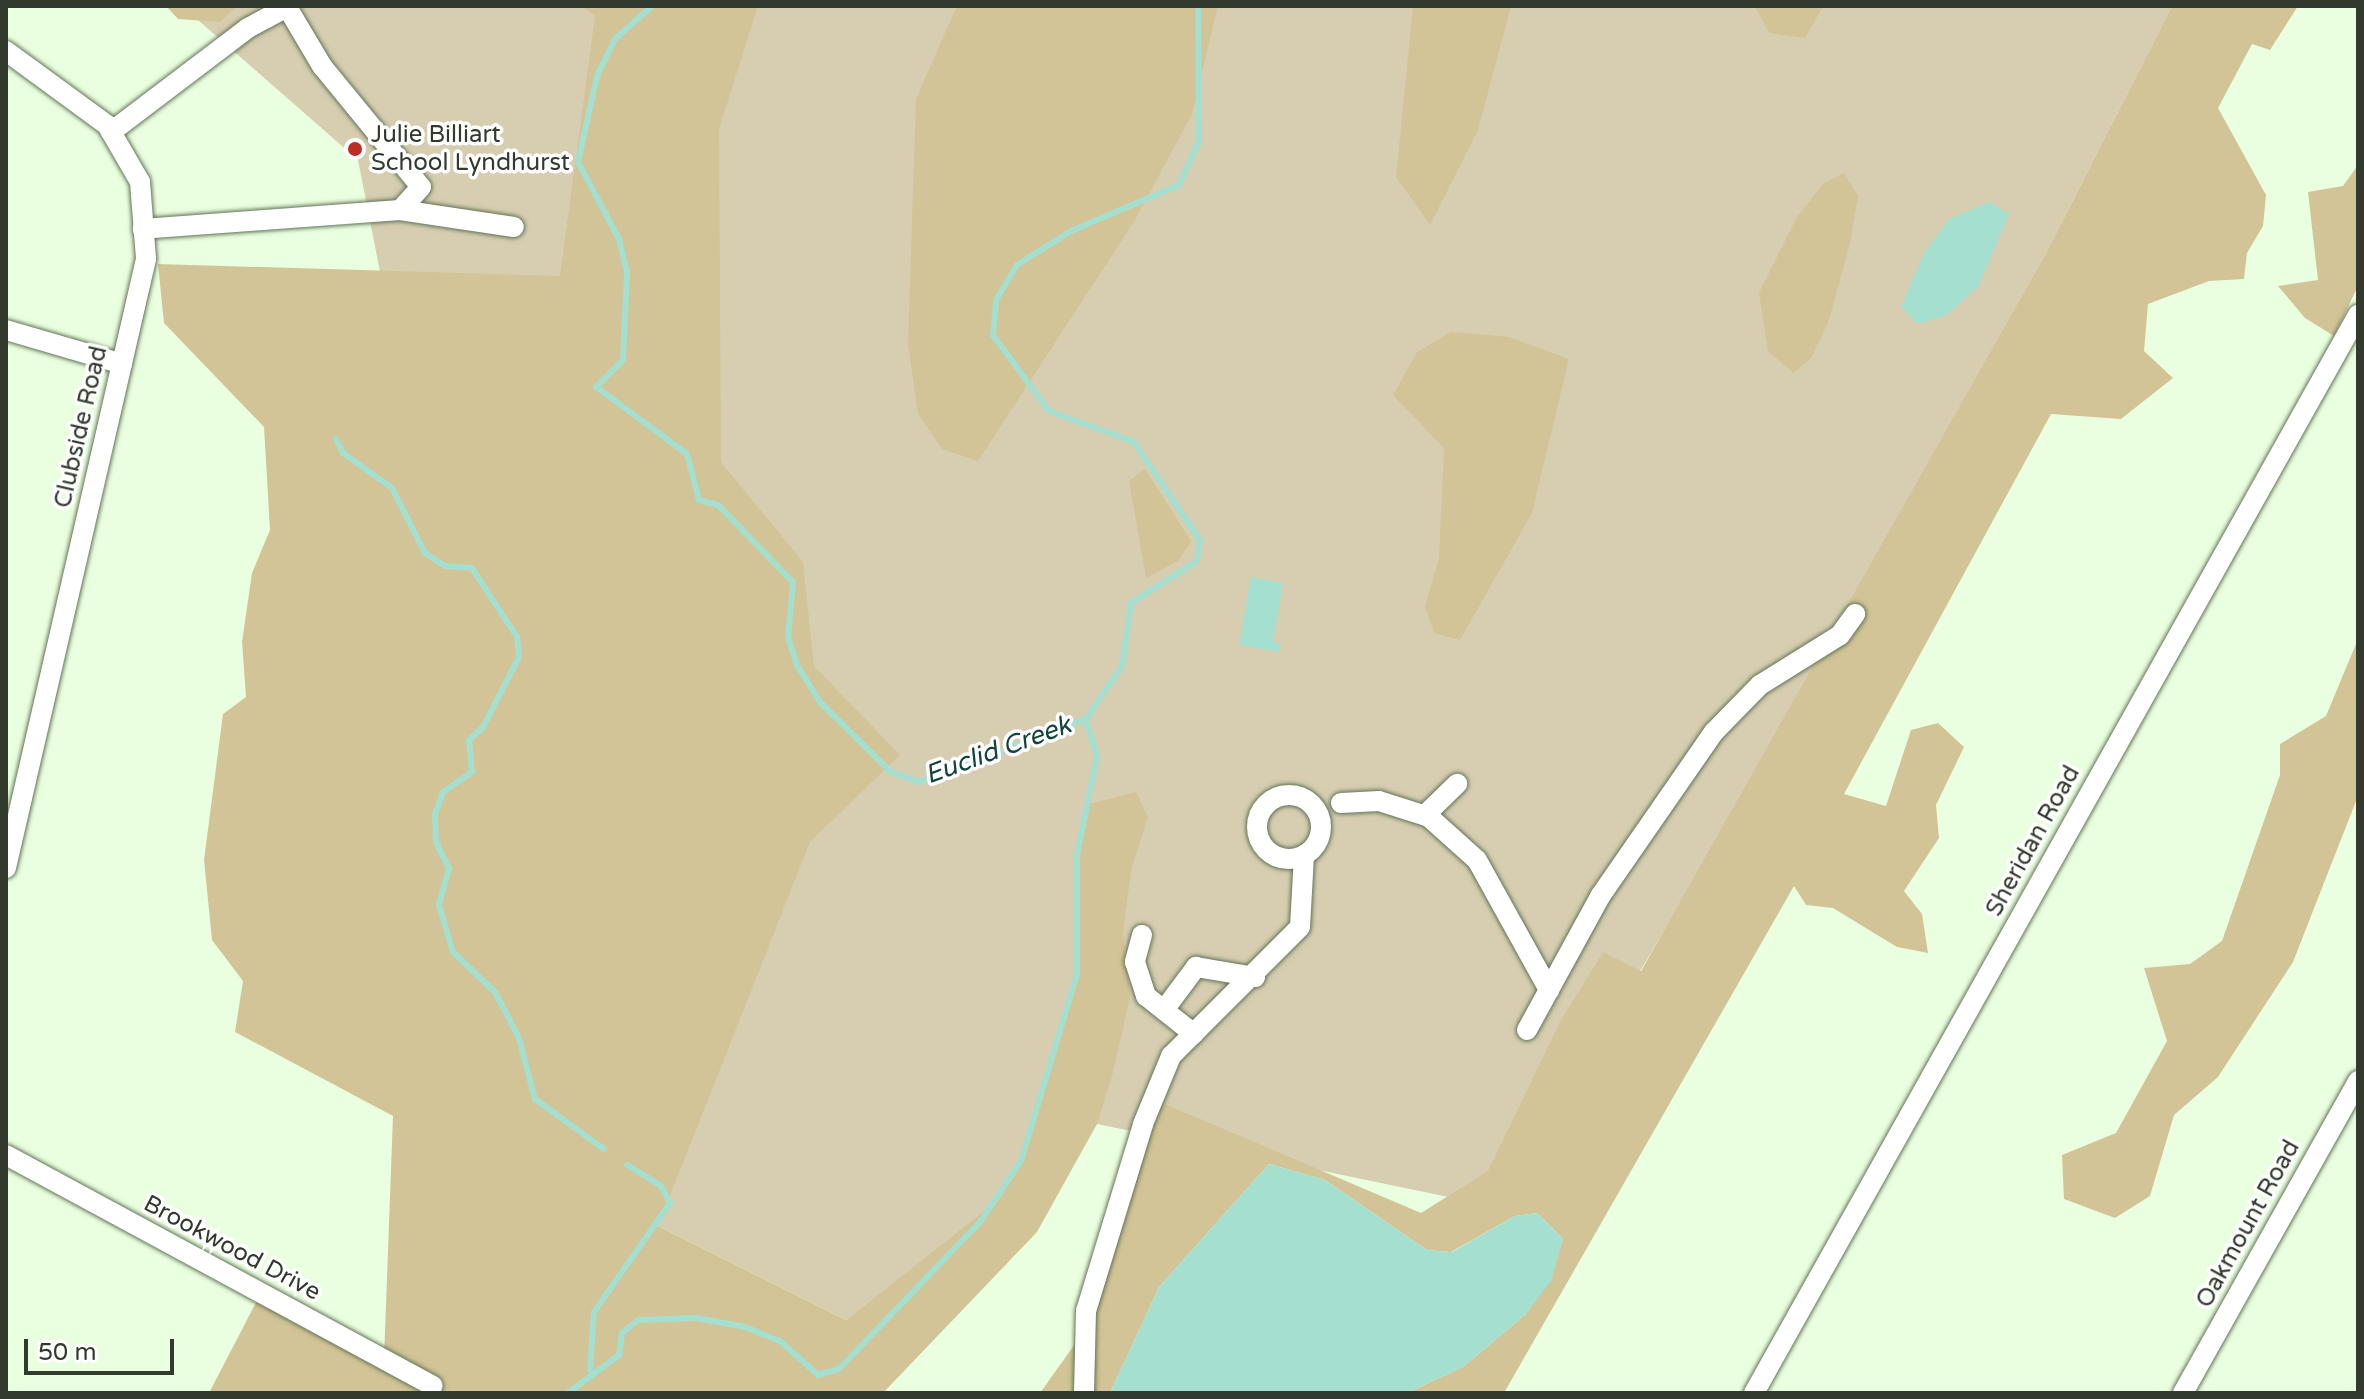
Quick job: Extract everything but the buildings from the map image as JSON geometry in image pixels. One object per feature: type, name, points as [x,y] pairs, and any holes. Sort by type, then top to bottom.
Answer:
[{"type":"street","points":[[111,132],[248,28],[287,7],[322,66],[421,187],[400,210]]},
{"type":"street","name":"Clubside Road","points":[[6,51],[111,132],[140,182],[146,259],[12,819],[6,868]]},
{"type":"street","points":[[143,229],[400,210],[442,222],[514,227]]},
{"type":"street","name":"Sheridan Road","points":[[1754,1393],[2358,315]]},
{"type":"street","points":[[6,330],[122,364]]},
{"type":"street","points":[[1527,1030],[1601,895],[1714,732],[1748,695],[1840,635],[1855,614]]},
{"type":"street","points":[[1425,815],[1457,784]]},
{"type":"street","points":[[1341,803],[1379,801],[1425,815],[1477,860],[1549,990]]},
{"type":"street","points":[[1084,1393],[1086,1311],[1134,1153],[1171,1056],[1255,977],[1300,927],[1304,855]]},
{"type":"street","points":[[1142,935],[1137,978],[1164,1010],[1194,1034]]},
{"type":"street","points":[[1164,1010],[1196,967],[1255,977]]},
{"type":"street","name":"Oakmount Road","points":[[2183,1393],[2357,1084]]},
{"type":"street","name":"Brookwood Drive","points":[[6,1155],[433,1386]]},
{"type":"shaded area","points":[[166,6],[238,6],[219,22],[178,19]]},
{"type":"shaded area","points":[[182,6],[2172,6],[2046,253],[1702,866],[1640,971],[1603,953],[1482,1204],[1097,1124],[846,1320],[558,1176],[358,160]]},
{"type":"shaded area","points":[[582,6],[758,6],[719,129],[721,462],[803,562],[814,666],[900,755],[810,842],[658,1226],[846,1320],[992,1205],[1021,1161],[1077,974],[1077,855],[1089,804],[1136,792],[1148,817],[1131,870],[1123,933],[1130,998],[1112,1076],[1097,1124],[1037,1232],[883,1393],[209,1393],[261,1293],[384,1359],[393,1116],[235,1032],[243,981],[212,940],[204,860],[223,714],[246,697],[242,642],[252,573],[270,530],[264,427],[164,323],[158,264],[560,276],[595,16]]},
{"type":"shaded area","points":[[957,6],[1218,6],[1192,114],[1135,220],[978,461],[942,449],[918,414],[908,344],[916,99]]},
{"type":"shaded area","points":[[1413,6],[1511,6],[1478,130],[1430,225],[1396,177]]},
{"type":"shaded area","points":[[1755,6],[1823,6],[1805,38],[1769,33]]},
{"type":"shaded area","points":[[2172,6],[2298,6],[2270,50],[2252,44],[2218,108],[2266,195],[2263,226],[2247,253],[2244,279],[2209,281],[2148,304],[2144,351],[2173,378],[2121,419],[2051,414],[1844,794],[1886,806],[1911,730],[1938,723],[1964,747],[1936,805],[1939,838],[1904,891],[1922,914],[1928,953],[1897,947],[1833,908],[1806,905],[1794,886],[1504,1393],[1407,1393],[1463,1367],[1525,1315],[1550,1281],[1563,1239],[1537,1213],[1515,1216],[1451,1252],[1427,1250],[1325,1180],[1269,1164],[1159,1287],[1110,1393],[1040,1393],[1085,1330],[1153,1099],[1421,1213],[1488,1171],[1560,1022],[1603,952],[1641,971],[2046,253]]},
{"type":"shaded area","points":[[2358,165],[2358,286],[2334,336],[2305,318],[2278,286],[2318,280],[2308,192],[2343,186]]},
{"type":"shaded area","points":[[1844,173],[1858,196],[1850,244],[1828,323],[1811,358],[1793,373],[1768,351],[1759,293],[1797,217],[1823,184]]},
{"type":"shaded area","points":[[1451,332],[1509,337],[1569,359],[1532,513],[1460,640],[1434,633],[1425,606],[1439,558],[1444,448],[1393,395],[1417,352]]},
{"type":"shaded area","points":[[1145,469],[1191,541],[1178,561],[1146,578],[1129,481]]},
{"type":"shaded area","points":[[2358,639],[2358,796],[2293,962],[2218,1077],[2174,1115],[2150,1196],[2115,1218],[2064,1199],[2062,1155],[2116,1133],[2167,1041],[2144,968],[2190,964],[2222,941],[2280,775],[2280,744],[2326,716]]},
{"type":"water","points":[[1989,202],[2009,214],[1978,287],[1947,315],[1918,324],[1901,307],[1923,255],[1949,219]]},
{"type":"water","points":[[1251,577],[1283,583],[1273,642],[1281,644],[1279,652],[1239,645]]},
{"type":"water","points":[[1269,1164],[1325,1180],[1427,1250],[1452,1252],[1515,1216],[1537,1213],[1563,1239],[1551,1281],[1525,1315],[1463,1367],[1407,1393],[1110,1393],[1159,1287]]},
{"type":"waterway","name":"Euclid Creek","points":[[568,1393],[619,1355],[622,1333],[638,1320],[697,1318],[745,1327],[780,1341],[818,1375],[839,1369],[981,1221],[1021,1161],[1077,974],[1077,855],[1097,756],[1086,719],[920,782],[891,772],[820,702],[797,665],[788,638],[793,582],[718,505],[699,500],[687,454],[596,387],[623,360],[627,273],[619,239],[578,162],[597,76],[615,39],[652,6]]},
{"type":"waterway","points":[[1086,719],[1122,666],[1131,603],[1197,561],[1200,540],[1134,442],[1049,411],[993,335],[996,300],[1017,265],[1071,231],[1179,185],[1199,141],[1198,6]]},
{"type":"waterway","points":[[336,439],[343,453],[392,488],[425,553],[445,566],[472,568],[517,637],[519,657],[483,727],[469,740],[472,772],[443,792],[435,814],[436,842],[449,869],[439,905],[453,952],[495,992],[519,1038],[535,1099],[604,1149]]},
{"type":"waterway","points":[[590,1370],[594,1312],[670,1203],[661,1186],[627,1165]]},
{"type":"place","name":"Julie Billiart School Lyndhurst","points":[[355,149]]}]
